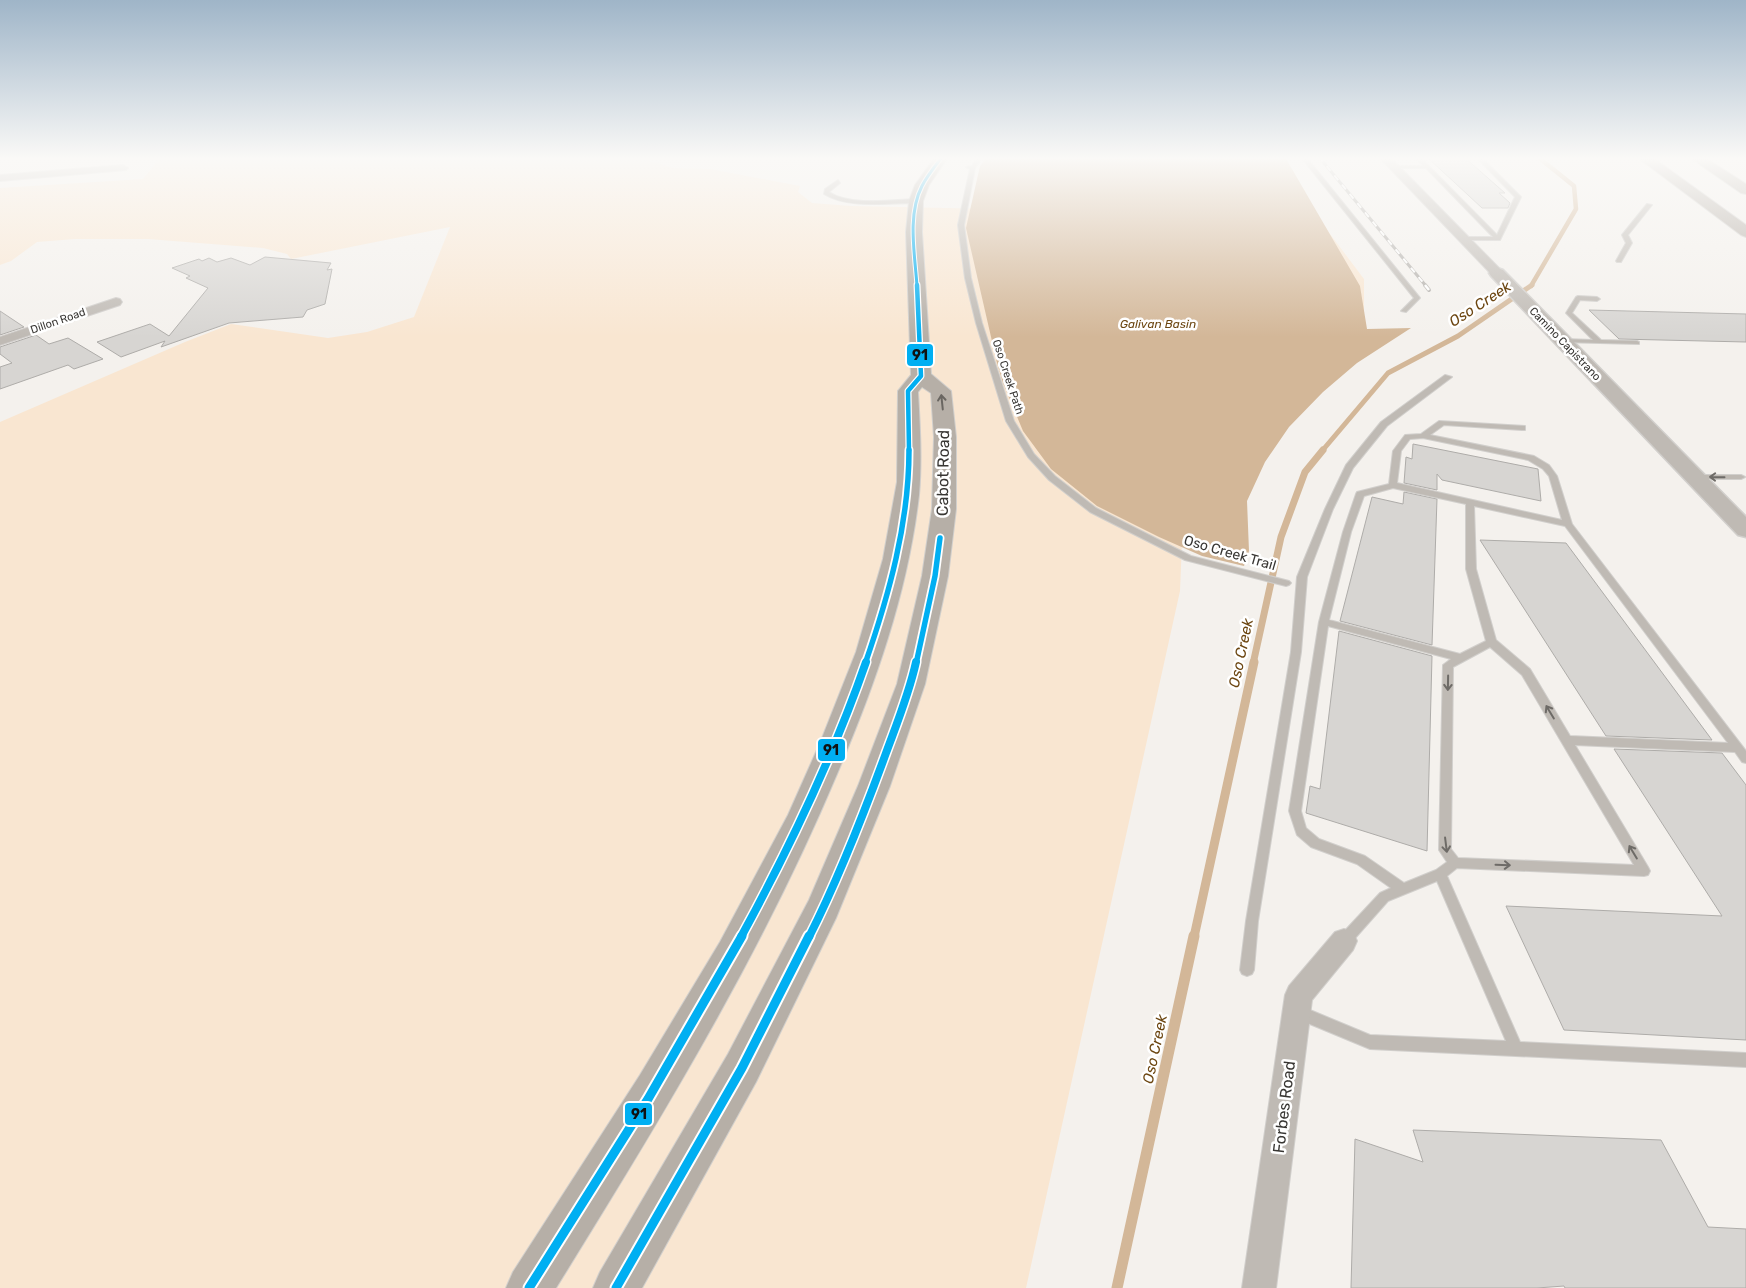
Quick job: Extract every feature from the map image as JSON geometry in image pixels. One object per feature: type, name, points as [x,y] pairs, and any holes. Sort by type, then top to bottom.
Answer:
[{"type":"highway","points":[[1726,217],[1746,232]]},
{"type":"main road","points":[[529,1288],[663,1078],[767,893],[814,795],[863,675],[894,568],[907,494],[910,432],[908,390],[921,376],[914,232],[915,217]]},
{"type":"main road","name":"Cabot Road","points":[[616,1288],[742,1068],[824,907],[874,786],[911,684],[935,576],[944,509],[946,471],[941,391],[921,376]]},
{"type":"street","name":"Camino Capistrano","points":[[1443,217],[1746,530]]},
{"type":"street","name":"Dillon Road","points":[[0,341],[116,302]]},
{"type":"street","name":"Forbes Road","points":[[1259,1288],[1299,995],[1344,941]]},
{"type":"lane","name":"Oso Creek Path","points":[[962,217],[962,239],[979,323],[1010,421],[1031,455],[1071,495],[1093,510],[1166,547]]},
{"type":"lane","points":[[1351,217],[1416,298],[1404,311]]},
{"type":"lane","points":[[1476,217],[1498,239]]},
{"type":"lane","points":[[1498,239],[1508,217]]},
{"type":"lane","points":[[1620,261],[1629,243],[1625,235],[1639,217]]},
{"type":"lane","points":[[1464,239],[1498,239]]},
{"type":"lane","points":[[1597,299],[1578,298],[1569,313],[1599,342]]},
{"type":"lane","points":[[1563,341],[1637,343]]},
{"type":"lane","points":[[1247,970],[1252,921],[1296,652],[1293,585],[1302,577],[1349,467],[1384,424],[1448,377]]},
{"type":"lane","points":[[1423,436],[1442,423],[1522,428]]},
{"type":"lane","points":[[1393,485],[1398,451],[1408,437],[1423,436],[1531,458],[1546,467],[1553,476],[1568,524],[1746,759]]},
{"type":"lane","points":[[1694,476],[1740,477]]},
{"type":"lane","points":[[1402,889],[1361,860],[1315,843],[1301,830],[1295,811],[1324,622],[1347,532],[1360,494],[1393,485],[1568,524]]},
{"type":"lane","points":[[1344,941],[1384,896],[1440,874],[1455,863],[1644,871],[1526,672],[1490,642],[1471,569],[1470,503]]},
{"type":"lane","name":"Oso Creek Trail","points":[[1166,547],[1188,558],[1293,585]]},
{"type":"lane","points":[[1324,622],[1462,658]]},
{"type":"lane","points":[[1455,863],[1445,850],[1448,665],[1490,642]]},
{"type":"lane","points":[[1567,740],[1738,748]]},
{"type":"lane","points":[[1440,874],[1516,1049]]},
{"type":"lane","points":[[1297,1011],[1370,1042],[1746,1060]]},
{"type":"shaded area","points":[[0,217],[1317,217],[1364,279],[1364,327],[1184,493],[1180,591],[1026,1288],[0,1288],[0,422],[231,324],[328,338],[367,332],[414,317],[450,227],[291,259],[287,254],[263,248],[148,239],[75,239],[37,242],[11,261],[0,265]]},
{"type":"water","name":"Galivan Basin","points":[[968,217],[1320,217],[1360,286],[1367,329],[1411,328],[1357,363],[1323,392],[1289,427],[1265,462],[1247,501],[1249,551],[1244,566],[1202,556],[1097,506],[1051,469],[1023,431],[1003,383],[966,228]]},
{"type":"building","points":[[265,257],[331,263],[327,270],[332,269],[325,304],[307,310],[303,317],[229,323],[161,347],[165,341],[121,357],[97,342],[150,324],[169,336],[208,288],[186,278],[190,276],[172,268],[199,259],[202,261],[209,258],[217,262],[231,258],[250,265]]},
{"type":"building","points":[[1589,310],[1746,314],[1746,342],[1619,339]]},
{"type":"building","points":[[0,311],[24,327],[0,335]]},
{"type":"building","points":[[36,335],[49,344],[68,338],[103,359],[74,369],[68,365],[0,389],[0,367],[12,363],[0,354],[0,347]]},
{"type":"building","points":[[1413,444],[1538,469],[1541,501],[1442,480],[1437,474],[1437,490],[1404,483],[1406,457],[1412,459]]},
{"type":"building","points":[[1404,492],[1437,499],[1432,645],[1340,621],[1372,497],[1403,504]]},
{"type":"building","points":[[1480,540],[1566,543],[1712,740],[1606,736]]},
{"type":"building","points":[[1339,631],[1432,656],[1427,851],[1306,813],[1310,786],[1320,789]]},
{"type":"building","points":[[1614,749],[1722,753],[1746,785],[1746,1040],[1564,1030],[1506,906],[1722,916]]},
{"type":"building","points":[[1413,1130],[1661,1140],[1708,1227],[1746,1229],[1746,1288],[1565,1288],[1564,1286],[1537,1288],[1351,1288],[1355,1139],[1423,1162]]},
{"type":"waterway","name":"Oso Creek","points":[[1531,285],[1571,217]]},
{"type":"waterway","name":"Oso Creek","points":[[1322,451],[1388,373],[1458,336],[1531,285]]},
{"type":"waterway","name":"Oso Creek","points":[[1253,664],[1281,537],[1305,472],[1323,450]]},
{"type":"waterway","name":"Oso Creek","points":[[1194,937],[1254,662]]},
{"type":"waterway","name":"Oso Creek","points":[[1117,1288],[1194,936]]},
{"type":"railway","points":[[1369,217],[1426,286]]},
{"type":"railway","points":[[1425,285],[1429,290]]},
{"type":"transit line","name":"91","points":[[529,1288],[648,1099],[759,905],[823,770],[863,670],[885,601],[902,531],[909,469],[908,391],[921,376],[914,232],[915,217]]},
{"type":"transit line","name":"91","points":[[616,1288],[742,1068],[824,907],[874,786],[911,684],[935,576],[940,538]]}]
